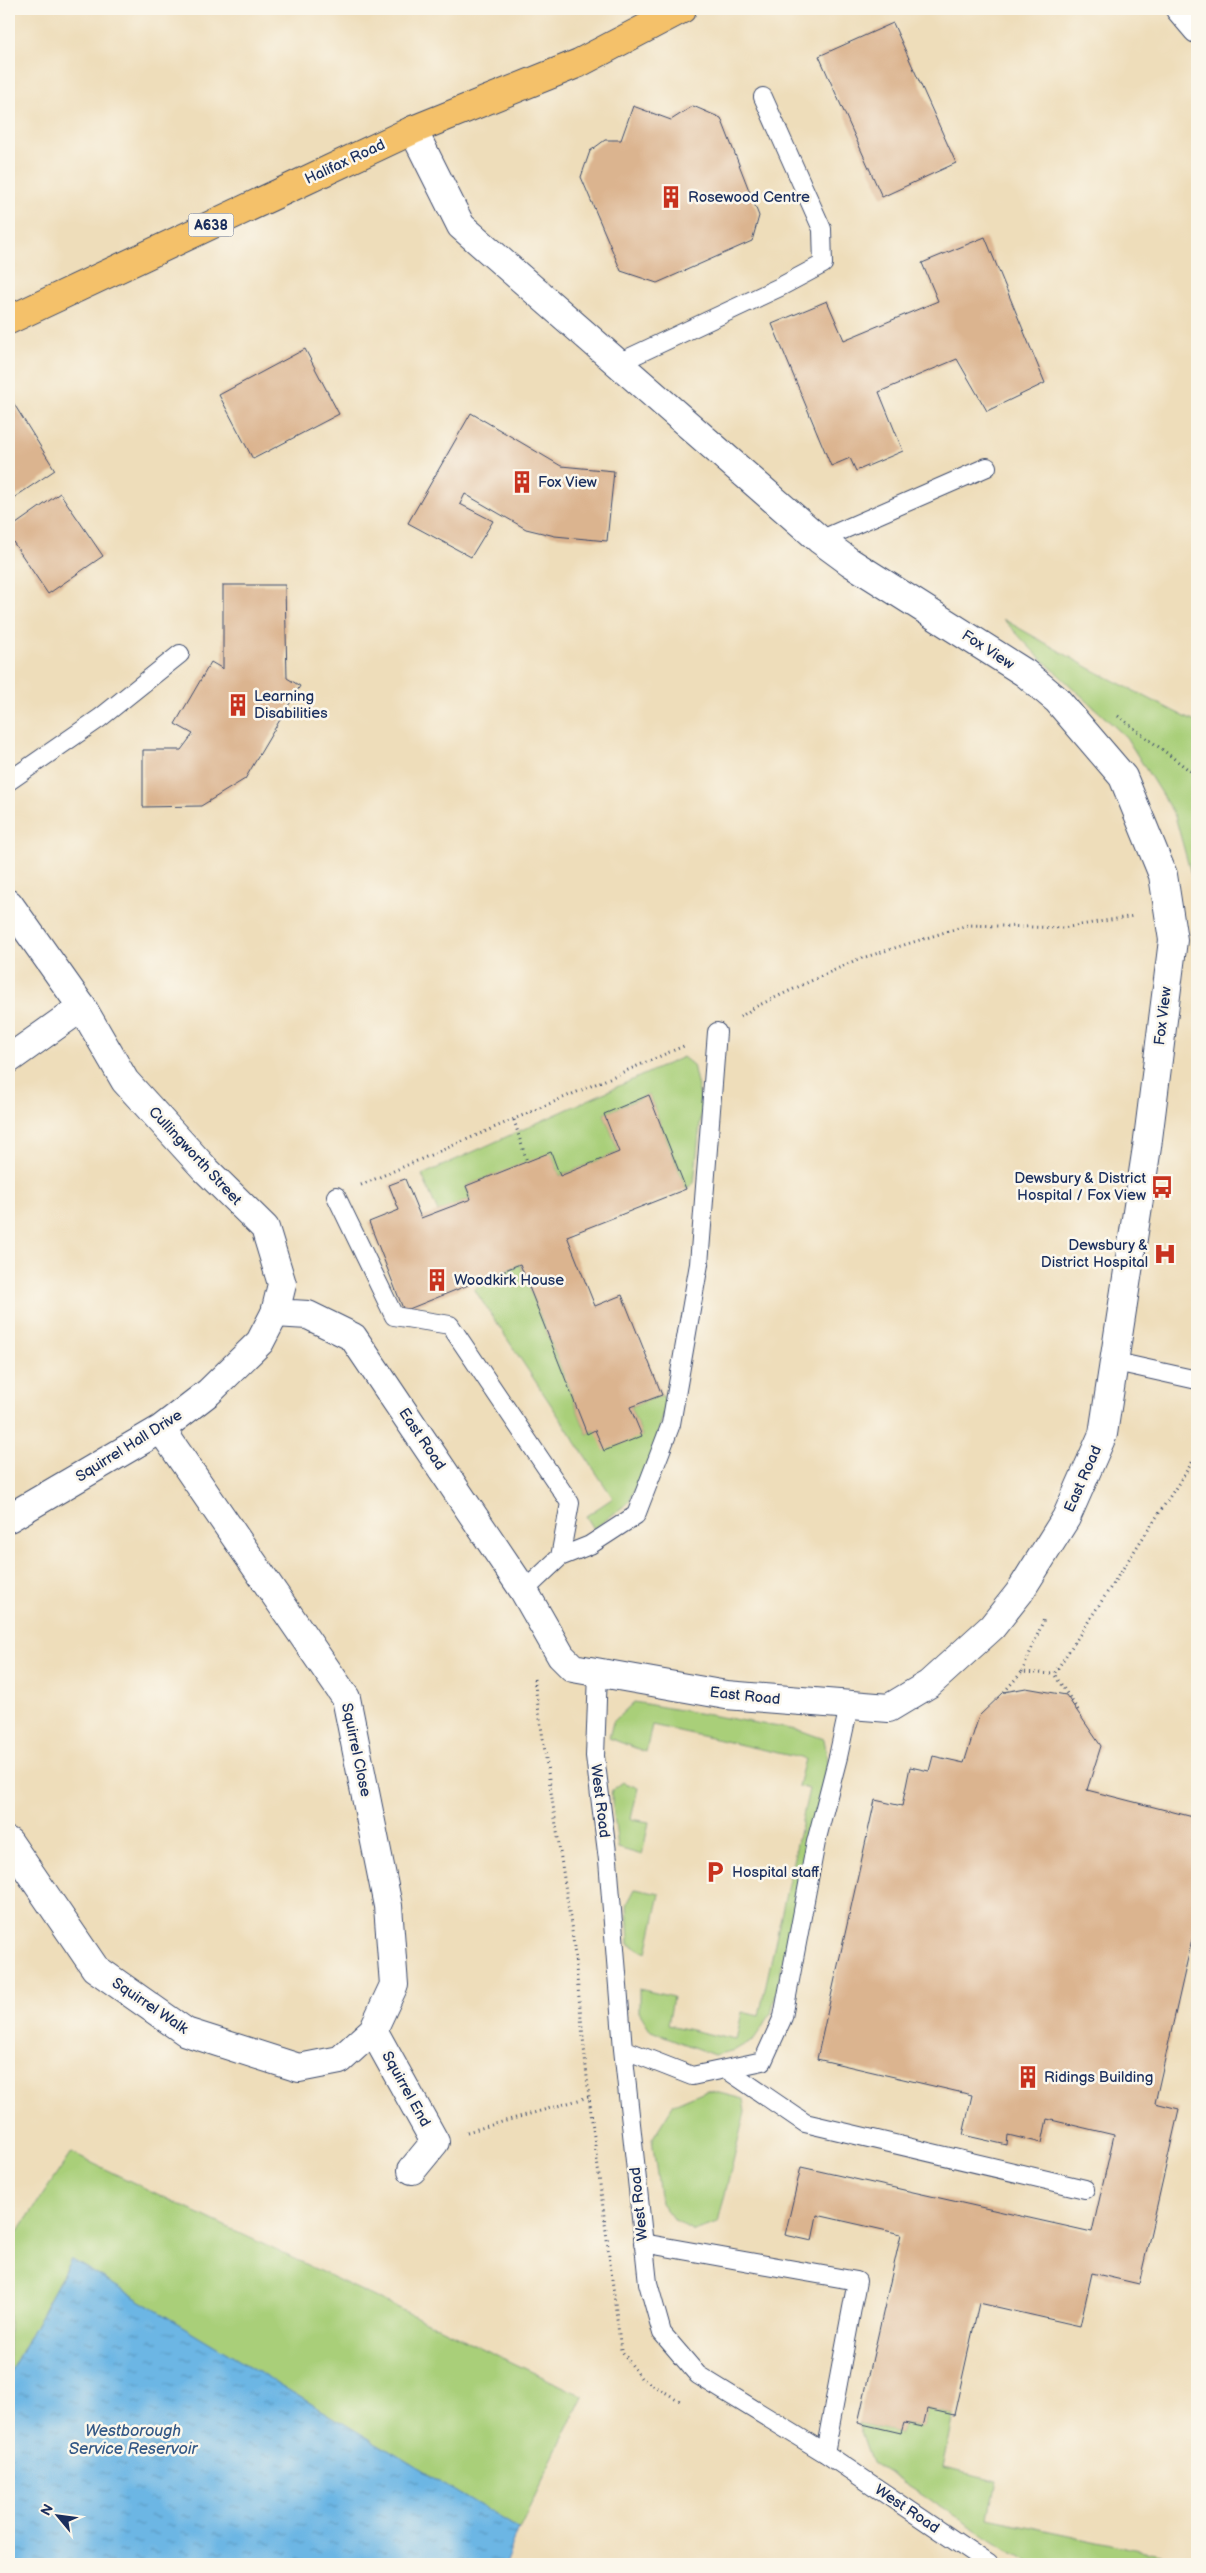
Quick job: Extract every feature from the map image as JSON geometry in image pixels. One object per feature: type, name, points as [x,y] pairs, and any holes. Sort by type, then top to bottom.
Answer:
[{"type":"main road","name":"Halifax Road","points":[[9,320],[413,130],[579,63],[682,9]]},
{"type":"street","points":[[1180,9],[1197,29]]},
{"type":"street","name":"Fox View","points":[[413,130],[461,226],[616,364],[820,540],[850,562],[1025,673],[1057,700],[1123,777],[1163,875],[1173,940],[1148,1147],[1116,1362]]},
{"type":"street","name":"Cullingworth Street","points":[[9,904],[82,1007],[125,1080],[205,1170],[265,1228],[282,1284],[275,1313]]},
{"type":"street","points":[[9,1059],[82,1007]]},
{"type":"street","name":"East Road","points":[[275,1313],[308,1315],[353,1337],[524,1591],[561,1656],[573,1668],[726,1695],[849,1706],[889,1708],[929,1684],[992,1627],[1019,1593],[1066,1518],[1103,1434],[1116,1362]]},
{"type":"street","name":"Squirrel Hall Drive","points":[[9,1518],[161,1429],[210,1392],[260,1342],[275,1313]]},
{"type":"street","name":"Squirrel Close","points":[[161,1429],[346,1698],[388,1906],[394,1975],[394,1985],[373,2030]]},
{"type":"street","name":"Squirrel Walk","points":[[9,1842],[95,1968],[186,2032],[299,2068],[340,2060],[373,2030]]},
{"type":"street","name":"Squirrel End","points":[[373,2030],[435,2142],[412,2170]]},
{"type":"lane","points":[[616,364],[780,287],[823,264],[822,229],[763,97]]},
{"type":"lane","points":[[820,540],[987,467]]},
{"type":"lane","points":[[9,781],[100,718],[180,654]]},
{"type":"lane","points":[[524,1591],[560,1557],[590,1545],[636,1515],[671,1424],[699,1264],[718,1032]]},
{"type":"lane","points":[[336,1196],[394,1316],[450,1325],[570,1503],[560,1557]]},
{"type":"lane","points":[[1116,1362],[1197,1380]]},
{"type":"lane","name":"West Road","points":[[598,1672],[595,1756],[608,1860],[623,2050],[648,2283],[662,2333],[698,2375],[825,2453],[989,2564]]},
{"type":"lane","points":[[623,2050],[692,2076],[763,2061],[782,2017],[816,1842],[838,1758],[849,1706]]},
{"type":"lane","points":[[726,2069],[805,2123],[1085,2190]]},
{"type":"lane","points":[[643,2243],[857,2281],[825,2453]]},
{"type":"path","points":[[1115,713],[1197,776]]},
{"type":"path","points":[[336,1196],[718,1032],[755,1007],[856,960],[968,925],[1063,928],[1133,917],[1163,875]]},
{"type":"path","points":[[514,1120],[527,1162]]},
{"type":"path","points":[[1054,1674],[1197,1455]]},
{"type":"path","points":[[1004,1692],[1022,1672],[1054,1674]]},
{"type":"path","points":[[1054,1674],[1078,1710]]},
{"type":"path","points":[[435,2142],[589,2097]]},
{"type":"green space","points":[[1003,619],[1091,669],[1197,723],[1197,924],[1192,878],[1175,816],[1126,737],[1035,653]]},
{"type":"green space","points":[[683,1057],[693,1065],[702,1105],[694,1183],[686,1189],[649,1095],[604,1114],[619,1152],[560,1176],[551,1153],[466,1186],[471,1199],[438,1212],[422,1175]]},
{"type":"green space","points":[[520,1264],[587,1434],[595,1430],[642,1436],[630,1407],[662,1395],[667,1401],[653,1452],[629,1502],[594,1529],[586,1516],[613,1498],[474,1289]]},
{"type":"green space","points":[[634,1702],[802,1731],[824,1739],[828,1761],[771,2014],[754,2039],[735,2050],[714,2055],[651,2031],[639,2012],[639,1989],[673,1997],[668,2025],[736,2040],[742,2012],[759,2016],[809,1789],[798,1786],[805,1759],[652,1725],[646,1752],[609,1738],[613,1722]]},
{"type":"green space","points":[[623,1782],[638,1788],[631,1819],[649,1822],[642,1855],[618,1848],[611,1791]]},
{"type":"green space","points":[[635,1889],[660,1894],[647,1953],[629,1944],[627,1904]]},
{"type":"green space","points":[[707,2090],[743,2099],[745,2112],[718,2223],[694,2231],[674,2220],[661,2203],[652,2139],[674,2104]]},
{"type":"green space","points":[[71,2153],[583,2396],[519,2529],[71,2259],[9,2374],[9,2245]]},
{"type":"green space","points":[[927,2409],[954,2415],[943,2468],[996,2480],[988,2518],[1197,2562],[1197,2564],[1030,2564],[872,2463],[858,2423],[901,2433],[904,2423],[923,2427]]},
{"type":"water","name":"Westborough Service Reservoir","points":[[71,2259],[519,2529],[505,2564],[9,2564],[9,2374]]},
{"type":"building","points":[[893,23],[956,163],[882,197],[819,56]]},
{"type":"building","name":"Rosewood Centre","points":[[633,106],[671,120],[693,106],[721,118],[759,216],[752,241],[657,283],[621,271],[581,177],[590,151],[605,140],[621,140]]},
{"type":"building","points":[[985,237],[1045,383],[987,411],[957,359],[879,392],[903,451],[856,471],[850,458],[831,466],[772,324],[827,301],[844,340],[938,301],[922,263]]},
{"type":"building","points":[[305,349],[339,414],[253,459],[219,395]]},
{"type":"building","points":[[9,396],[55,470],[9,501]]},
{"type":"building","name":"Fox View","points":[[471,413],[561,466],[614,471],[607,541],[555,536],[526,529],[465,494],[460,504],[493,521],[471,557],[408,523]]},
{"type":"building","points":[[60,493],[103,556],[48,594],[9,536],[9,529]]},
{"type":"building","name":"Learning Disabilities","points":[[223,585],[285,585],[287,678],[300,686],[245,779],[201,806],[143,807],[143,750],[181,750],[193,734],[175,724],[211,662],[223,669]]},
{"type":"building","name":"Woodkirk House","points":[[649,1095],[686,1189],[567,1236],[595,1306],[622,1295],[662,1395],[630,1407],[642,1436],[604,1451],[595,1430],[587,1434],[520,1264],[404,1311],[369,1222],[399,1210],[389,1185],[405,1179],[421,1218],[471,1199],[466,1186],[551,1152],[560,1176],[619,1152],[604,1114]]},
{"type":"building","name":"Ridings Building","points":[[1026,1688],[1066,1695],[1101,1746],[1087,1790],[1197,1818],[1197,1918],[1155,2103],[1179,2109],[1139,2284],[1092,2273],[1080,2326],[979,2303],[954,2415],[927,2409],[923,2427],[904,2423],[901,2433],[858,2423],[901,2234],[817,2215],[812,2241],[785,2235],[801,2167],[1092,2232],[1114,2135],[1047,2119],[1042,2143],[1008,2135],[1007,2145],[963,2135],[972,2095],[817,2059],[875,1800],[902,1806],[910,1767],[929,1771],[933,1756],[964,1763],[979,1716],[1004,1692]]},
{"type":"place","name":"Rosewood Centre","points":[[671,197]]},
{"type":"place","name":"Fox View","points":[[522,482]]},
{"type":"place","name":"Learning Disabilities","points":[[238,705]]},
{"type":"place","name":"Dewsbury & District Hospital / Fox View","points":[[1162,1187]]},
{"type":"place","name":"Dewsbury & District Hospital","points":[[1165,1254]]},
{"type":"place","name":"Woodkirk House","points":[[437,1280]]},
{"type":"place","name":"Hospital staff","points":[[715,1872]]},
{"type":"place","name":"Ridings Building","points":[[1028,2077]]}]
